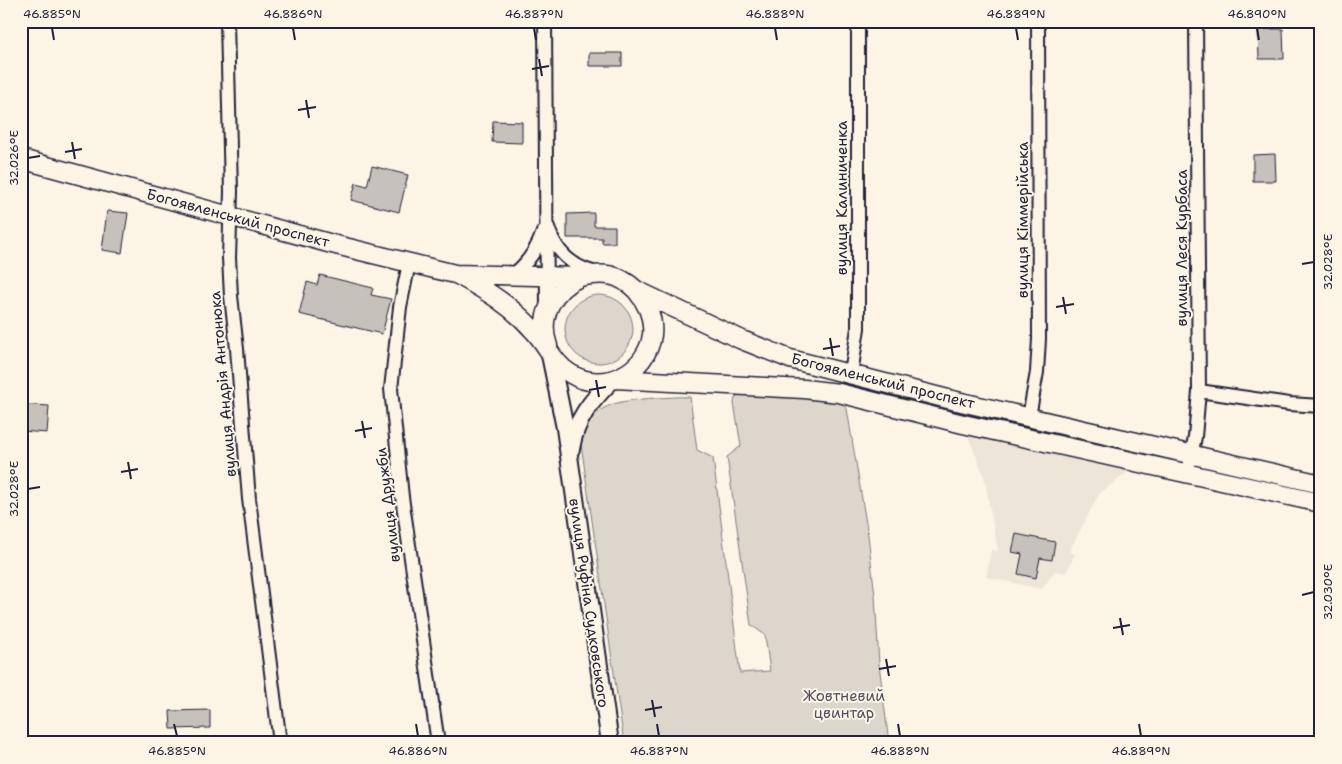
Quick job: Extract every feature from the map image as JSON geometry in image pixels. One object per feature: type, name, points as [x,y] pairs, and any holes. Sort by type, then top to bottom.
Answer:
[{"type":"main road","name":"Богоявленський проспект","points":[[21,159],[455,274],[546,276],[605,274],[622,279],[636,290],[742,340],[790,359],[1029,417],[1321,484]]},
{"type":"main road","name":"Богоявленський проспект","points":[[455,274],[491,293],[508,305],[522,318],[560,366],[573,376],[588,381],[613,380],[804,389],[839,394],[963,424],[1321,503]]},
{"type":"main road","points":[[546,312],[557,293],[567,283],[588,275]]},
{"type":"main road","points":[[613,380],[632,370],[639,363],[645,355],[652,336],[648,306],[636,290]]},
{"type":"main road","name":"вулиця Руфіна Судковського","points":[[546,312],[544,331],[548,349]]},
{"type":"street","name":"вулиця Андрія Антонюка","points":[[227,21],[231,183],[229,258],[231,296],[249,499],[280,743]]},
{"type":"street","name":"вулиця Руфіна Судковського","points":[[545,21],[546,312]]},
{"type":"street","name":"вулиця Калиниченка","points":[[851,374],[858,328],[858,21]]},
{"type":"street","name":"вулиця Кіммерійська","points":[[1029,417],[1037,372],[1039,339],[1038,21]]},
{"type":"street","name":"вулиця Леся Курбаса","points":[[1188,474],[1199,391],[1196,21]]},
{"type":"street","name":"вулиця Руфіна Судковського","points":[[512,275],[524,266],[539,243],[546,214]]},
{"type":"street","name":"вулиця Руфіна Судковського","points":[[546,214],[550,234],[560,252],[588,275]]},
{"type":"street","name":"вулиця Дружби","points":[[409,263],[400,307],[391,388],[402,497],[438,743]]},
{"type":"street","name":"вулиця Руфіна Судковського","points":[[548,349],[561,403],[610,743]]},
{"type":"street","name":"вулиця Руфіна Судковського","points":[[570,464],[571,446],[580,420],[590,403],[613,380]]},
{"type":"street","points":[[1199,391],[1289,404],[1321,406]]},
{"type":"shaded area","points":[[966,431],[1129,471],[1099,494],[1069,552],[1075,554],[1066,573],[1055,571],[1042,589],[986,577],[991,550],[998,551],[984,476]]},
{"type":"green space","points":[[606,295],[618,301],[627,310],[633,322],[631,342],[623,353],[606,363],[592,363],[575,353],[567,342],[565,322],[575,305],[586,297]]},
{"type":"green space","name":"Жовтневий цвинтар","points":[[805,393],[843,402],[847,409],[868,535],[875,596],[879,664],[889,743],[624,743],[581,444],[585,430],[598,412],[608,406],[655,398],[690,397],[697,450],[713,458],[740,673],[770,671],[765,635],[751,625],[727,457],[741,446],[734,403],[735,398],[740,394]]},
{"type":"building","points":[[1258,29],[1283,29],[1284,59],[1259,59]]},
{"type":"building","points":[[589,53],[622,53],[622,66],[589,66]]},
{"type":"building","points":[[493,121],[522,122],[522,143],[492,142]]},
{"type":"building","points":[[1275,154],[1276,181],[1253,181],[1253,155]]},
{"type":"building","points":[[372,166],[408,175],[399,212],[351,200],[356,183],[367,186]]},
{"type":"building","points":[[107,211],[128,213],[122,253],[102,250]]},
{"type":"building","points":[[594,213],[594,226],[615,226],[615,243],[602,243],[602,238],[567,238],[567,214]]},
{"type":"building","points":[[320,275],[373,288],[371,295],[391,299],[382,334],[299,314],[307,282],[317,285]]},
{"type":"building","points":[[21,404],[49,406],[47,433],[21,431]]},
{"type":"building","points":[[1016,534],[1055,542],[1052,560],[1040,558],[1036,578],[1018,574],[1022,554],[1012,552]]},
{"type":"building","points":[[210,710],[210,728],[171,729],[170,711]]}]
